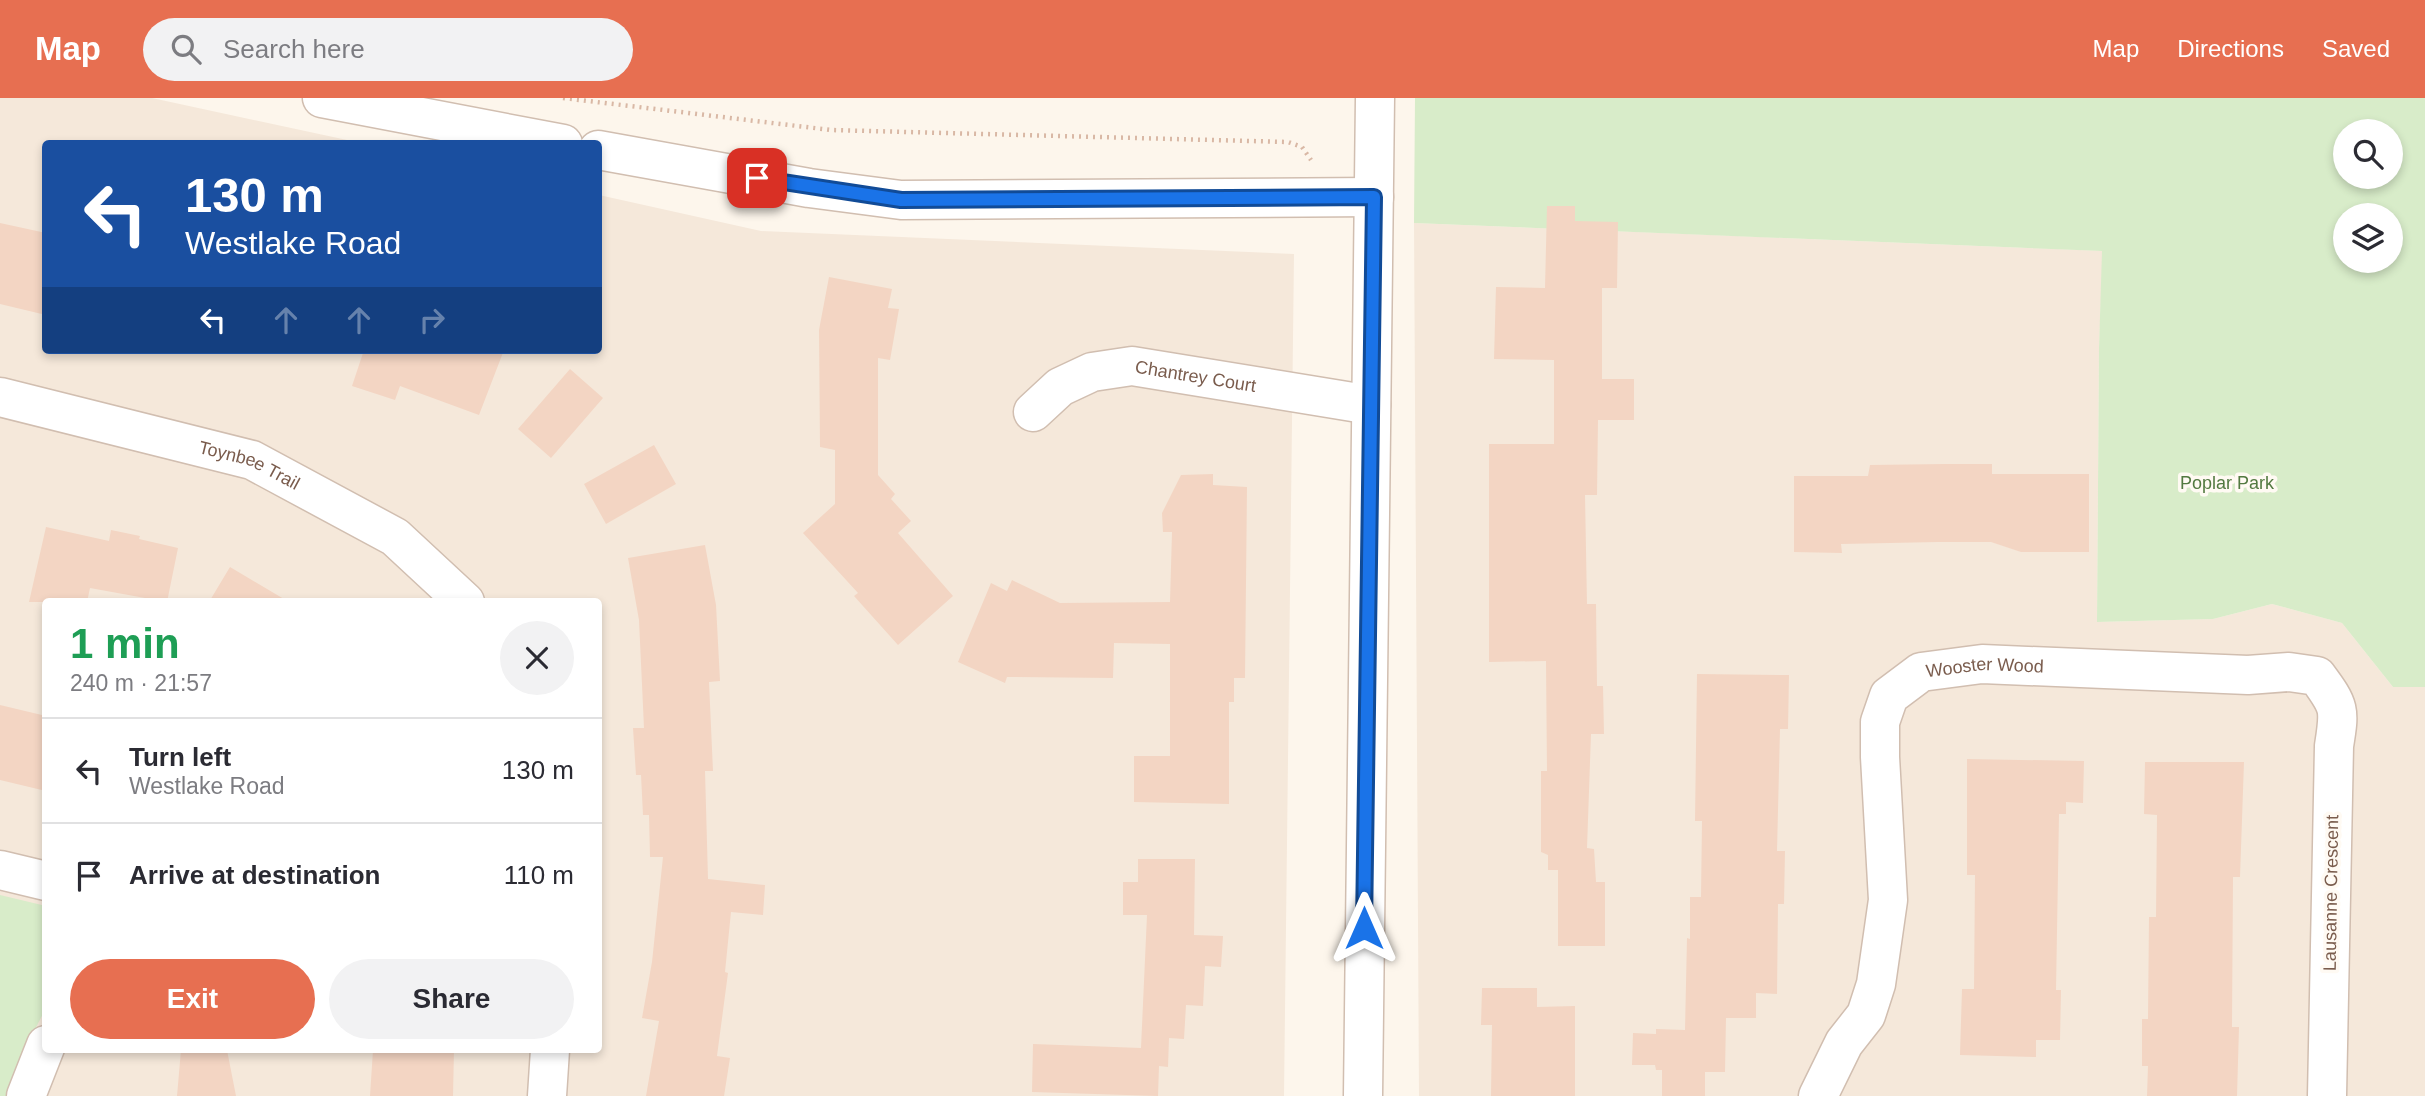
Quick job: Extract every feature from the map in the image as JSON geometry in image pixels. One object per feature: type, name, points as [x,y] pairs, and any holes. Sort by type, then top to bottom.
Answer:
[{"type":"street","points":[[322,98],[542,140]]},
{"type":"street","points":[[1363,1096],[1375,98]]},
{"type":"street","points":[[602,151],[810,188],[901,200],[1374,197]]},
{"type":"street","name":"Chantrey Court","points":[[1033,412],[1060,387],[1092,372],[1132,366],[1371,405]]},
{"type":"street","name":"Toynbee Trail","points":[[0,397],[252,460],[395,537],[461,598]]},
{"type":"street","name":"Wooster Wood","points":[[1818,1096],[1844,1043],[1866,1015],[1876,984],[1888,900],[1880,722],[1889,696],[1898,687],[1921,672],[1982,664],[2248,675],[2289,672],[2317,676],[2329,692]]},
{"type":"street","name":"Lausanne Crescent","points":[[2327,1096],[2334,746],[2339,713],[2329,692]]},
{"type":"street","points":[[0,870],[42,880]]},
{"type":"street","points":[[26,1096],[43,1053]]},
{"type":"street","points":[[547,1096],[550,1053]]},
{"type":"path","points":[[564,98],[831,130],[1288,142],[1302,147],[1311,160]]},
{"type":"shaded area","points":[[0,98],[152,98],[347,140],[42,140],[42,354],[602,354],[602,196],[761,231],[1294,254],[1284,1096],[0,1096]]},
{"type":"shaded area","points":[[1414,223],[2103,251],[2099,348],[2097,622],[2213,619],[2272,604],[2342,623],[2393,687],[2425,687],[2425,1096],[1419,1096]]},
{"type":"green space","name":"Poplar Park","points":[[1415,98],[2425,98],[2425,687],[2393,687],[2342,623],[2272,604],[2213,619],[2097,622],[2102,251],[1414,223]]},
{"type":"green space","points":[[0,895],[42,905],[42,1016],[19,1060],[9,1096],[0,1096]]},
{"type":"building","points":[[1547,206],[1575,206],[1575,221],[1618,222],[1617,288],[1602,288],[1602,379],[1634,379],[1634,420],[1598,420],[1597,495],[1585,495],[1587,604],[1596,604],[1597,686],[1603,686],[1604,734],[1591,734],[1587,848],[1594,849],[1596,882],[1605,882],[1605,946],[1558,946],[1558,870],[1548,870],[1548,855],[1541,852],[1541,771],[1547,771],[1546,661],[1489,662],[1489,444],[1554,444],[1554,360],[1494,359],[1496,287],[1545,288]]},
{"type":"building","points":[[0,223],[42,232],[42,314],[0,304]]},
{"type":"building","points":[[829,277],[892,289],[888,308],[899,309],[890,360],[878,358],[878,475],[895,494],[891,499],[911,521],[898,533],[953,596],[898,645],[854,596],[858,593],[803,533],[835,504],[835,450],[820,447],[819,330]]},
{"type":"building","points":[[363,354],[502,354],[479,415],[400,386],[395,400],[352,386]]},
{"type":"building","points":[[570,369],[603,398],[551,458],[518,429]]},
{"type":"building","points":[[654,445],[676,484],[606,524],[584,484]]},
{"type":"building","points":[[1992,464],[1992,474],[2089,474],[2089,552],[2021,552],[1991,542],[1938,542],[1841,544],[1842,553],[1794,552],[1794,476],[1868,476],[1870,465]]},
{"type":"building","points":[[1213,474],[1213,485],[1247,487],[1245,678],[1234,678],[1234,702],[1229,702],[1229,804],[1134,802],[1134,756],[1170,756],[1170,644],[1114,643],[1113,678],[1007,677],[1005,683],[958,662],[991,583],[1007,591],[1012,580],[1060,603],[1170,602],[1172,532],[1163,532],[1162,513],[1181,475]]},
{"type":"building","points":[[46,527],[109,541],[111,530],[178,548],[168,598],[145,598],[90,588],[88,598],[42,598],[42,602],[29,602]]},
{"type":"building","points":[[705,545],[716,605],[720,681],[709,682],[713,771],[705,771],[708,879],[765,885],[763,915],[731,912],[725,972],[728,973],[717,1056],[730,1058],[724,1096],[646,1096],[659,1021],[642,1018],[652,962],[663,857],[650,857],[649,815],[643,815],[641,775],[636,775],[633,728],[644,728],[639,620],[628,558]]},
{"type":"building","points":[[230,567],[282,598],[211,598]]},
{"type":"building","points":[[1697,674],[1789,675],[1788,729],[1780,729],[1777,851],[1785,851],[1784,904],[1778,904],[1777,994],[1756,993],[1756,1018],[1726,1018],[1725,1072],[1705,1072],[1705,1096],[1662,1096],[1662,1070],[1656,1070],[1655,1065],[1632,1065],[1633,1033],[1656,1034],[1656,1029],[1685,1030],[1690,897],[1701,897],[1702,821],[1695,821]]},
{"type":"building","points":[[0,705],[42,715],[42,790],[0,780]]},
{"type":"building","points":[[1967,759],[2084,761],[2083,803],[2066,802],[2066,814],[2059,814],[2056,990],[2061,990],[2060,1040],[2036,1040],[2036,1057],[1960,1055],[1962,989],[1974,989],[1975,875],[1967,875]]},
{"type":"building","points":[[2145,762],[2244,762],[2240,877],[2233,877],[2232,1027],[2239,1027],[2237,1096],[2147,1096],[2148,1066],[2142,1066],[2142,1019],[2148,1019],[2149,917],[2156,917],[2157,815],[2144,814]]},
{"type":"building","points":[[1138,859],[1195,859],[1194,935],[1223,936],[1221,967],[1205,966],[1203,1006],[1186,1005],[1184,1039],[1169,1038],[1168,1067],[1159,1066],[1158,1096],[1032,1092],[1033,1044],[1141,1048],[1147,915],[1123,915],[1123,882],[1138,882]]},
{"type":"building","points":[[1482,988],[1537,988],[1537,1007],[1575,1006],[1575,1096],[1491,1096],[1492,1025],[1481,1025]]},
{"type":"building","points":[[181,1053],[228,1053],[236,1096],[177,1096]]},
{"type":"building","points":[[373,1053],[454,1053],[453,1096],[370,1096]]},
{"type":"route","points":[[757,178],[901,200],[1374,197],[1364,928]]}]
